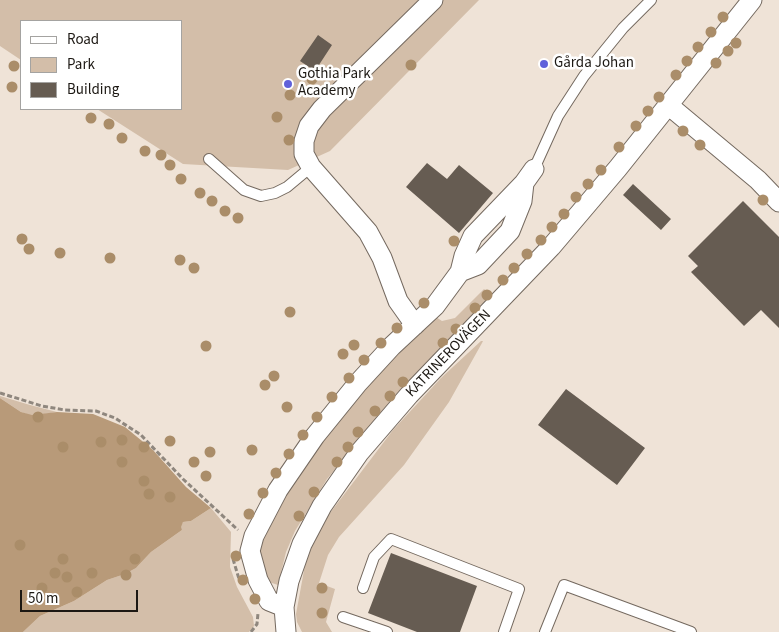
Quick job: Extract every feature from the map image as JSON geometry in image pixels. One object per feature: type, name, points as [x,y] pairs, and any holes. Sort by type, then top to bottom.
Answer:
[{"type":"street","points":[[415,325],[398,301],[382,258],[368,232],[311,167],[304,154],[304,141],[309,126],[318,115],[433,0]]},
{"type":"street","name":"KATRINEROVÄGEN","points":[[286,632],[284,607],[289,582],[302,544],[322,506],[358,453],[409,395],[551,247],[618,168],[667,104],[752,0]]},
{"type":"street","points":[[667,104],[758,180],[779,202]]},
{"type":"street","points":[[284,607],[269,601],[258,580],[250,551],[254,536],[278,490],[324,424],[358,383],[435,306],[460,272],[478,266],[510,231],[522,202],[529,176]]},
{"type":"lane","points":[[529,176],[558,116],[584,76],[623,28],[651,0]]},
{"type":"lane","points":[[209,159],[244,190],[260,196],[275,193],[287,187],[311,167]]},
{"type":"lane","points":[[363,588],[374,557],[392,539],[519,589],[504,632]]},
{"type":"lane","points":[[545,632],[564,585],[691,632]]},
{"type":"lane","points":[[343,617],[387,632]]},
{"type":"path","points":[[0,393],[42,406],[65,410],[96,411],[115,418],[141,435],[183,479],[238,530]]},
{"type":"green space","name":"Gothia Park Academy","points":[[0,0],[479,0],[330,151],[288,170],[183,164],[99,110],[182,110],[182,20],[20,20],[20,59],[0,46]]},
{"type":"green space","points":[[484,289],[492,296],[399,391],[327,479],[295,531],[286,552],[278,585],[269,582],[261,568],[259,551],[268,518],[343,411],[433,315],[442,321],[455,318]]},
{"type":"green space","points":[[483,341],[449,402],[404,465],[339,537],[328,555],[319,583],[335,589],[326,622],[332,632],[302,632],[297,622],[296,614],[305,565],[310,548],[330,513],[393,430],[441,378]]},
{"type":"green space","points":[[0,396],[57,412],[32,416],[21,412],[0,398]]},
{"type":"green space","points":[[211,508],[231,532],[230,567],[237,587],[253,617],[254,626],[249,632],[23,632],[40,616],[74,601],[107,580],[136,568],[151,552],[182,530],[180,527],[183,522],[191,521]]},
{"type":"shaded area","points":[[0,398],[21,412],[32,415],[57,412],[93,414],[125,427],[153,450],[186,487],[211,508],[191,521],[183,522],[182,530],[151,552],[136,568],[107,580],[74,601],[40,616],[23,632],[0,632]]},
{"type":"building","points":[[318,35],[332,45],[315,71],[300,61]]},
{"type":"building","points":[[427,163],[447,179],[459,165],[493,193],[459,233],[406,187]]},
{"type":"building","points":[[633,184],[671,219],[661,230],[623,195]]},
{"type":"building","points":[[743,201],[779,237],[779,328],[761,310],[744,326],[691,272],[698,266],[688,256]]},
{"type":"building","points":[[566,389],[645,448],[617,485],[538,425]]},
{"type":"building","points":[[391,553],[477,586],[460,632],[417,632],[368,613]]},
{"type":"place","name":"Gårda Johan","points":[[544,64]]},
{"type":"place","name":"Gothia Park Academy","points":[[288,84]]}]
